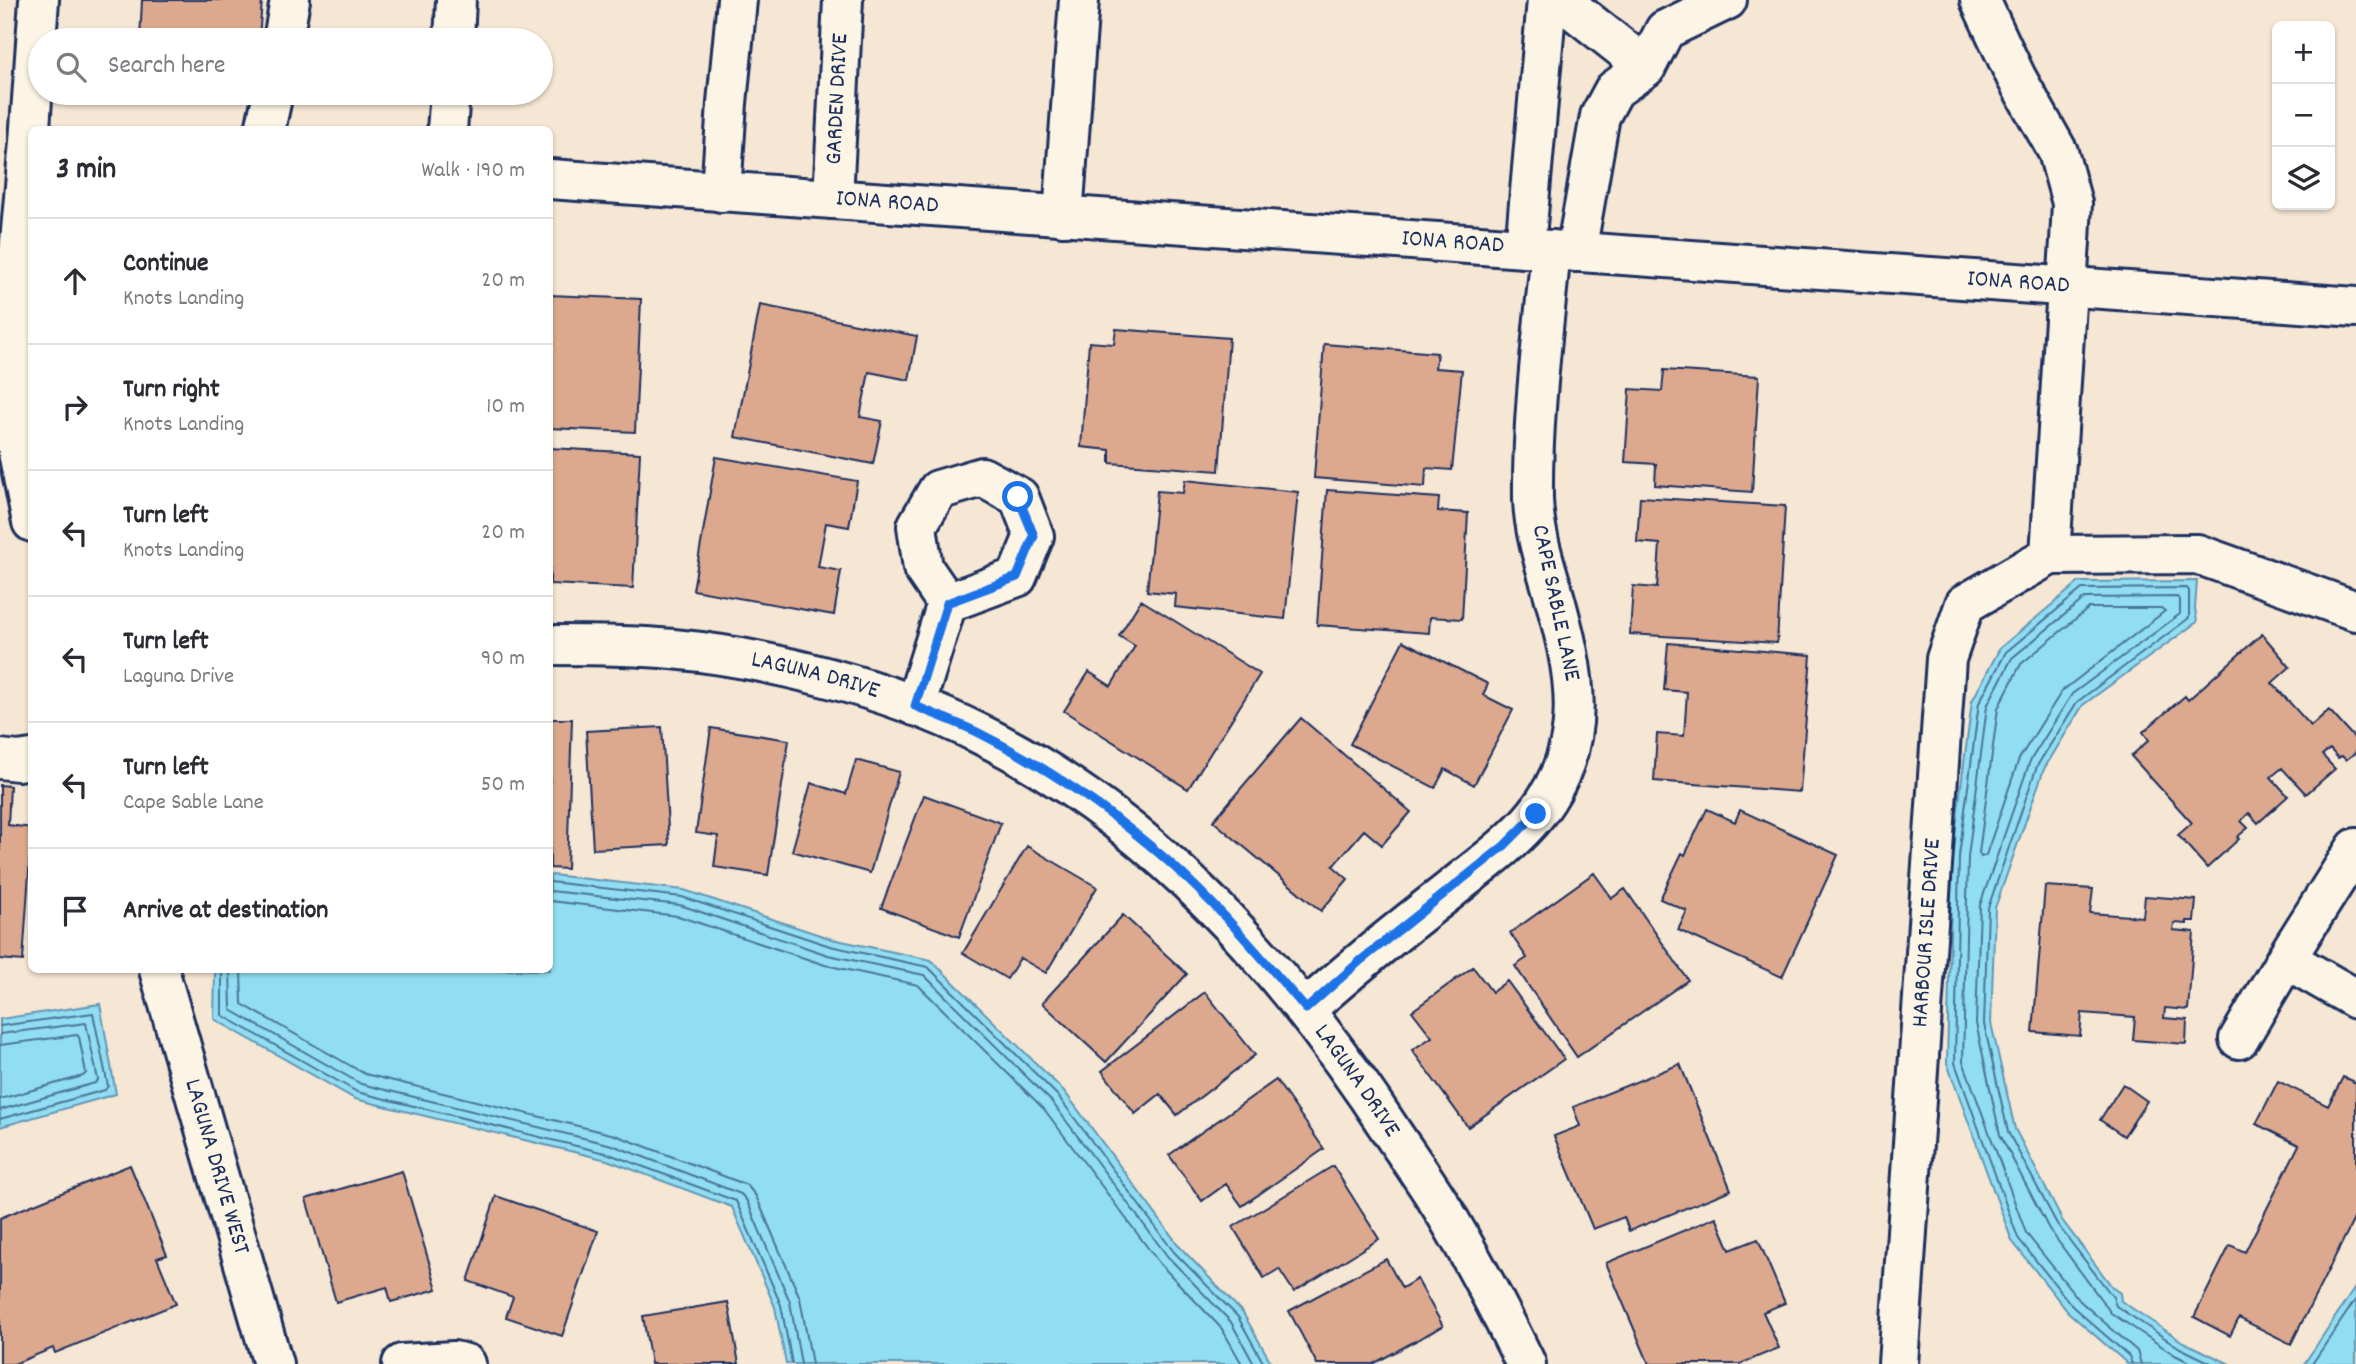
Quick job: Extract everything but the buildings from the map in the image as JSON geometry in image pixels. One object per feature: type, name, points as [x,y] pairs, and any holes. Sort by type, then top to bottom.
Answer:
[{"type":"street","points":[[35,28],[39,0]]},
{"type":"street","points":[[285,28],[290,0]]},
{"type":"street","points":[[455,28],[456,0]]},
{"type":"street","points":[[720,192],[737,0]]},
{"type":"street","name":"GARDEN DRIVE","points":[[832,199],[843,0]]},
{"type":"street","points":[[1063,216],[1079,0]]},
{"type":"street","points":[[1547,0],[1551,250]]},
{"type":"street","points":[[1562,0],[1646,67]]},
{"type":"street","points":[[1551,250],[1600,116],[1614,90],[1646,67],[1665,30],[1727,0]]},
{"type":"street","points":[[1980,0],[2016,77],[2058,152],[2072,203],[2050,555]]},
{"type":"street","points":[[28,82],[20,141],[8,443],[28,509]]},
{"type":"street","points":[[266,126],[270,105]]},
{"type":"street","points":[[447,126],[449,105]]},
{"type":"street","name":"IONA ROAD","points":[[553,179],[2356,307]]},
{"type":"street","name":"CAPE SABLE LANE","points":[[1306,1009],[1360,961],[1504,846],[1536,814],[1559,777],[1573,732],[1574,685],[1566,639],[1539,544],[1533,501],[1536,401],[1551,250]]},
{"type":"street","name":"HARBOUR ISLE DRIVE","points":[[1898,1364],[1946,659],[1965,604],[2050,555],[2197,554],[2356,611]]},
{"type":"street","points":[[915,706],[947,603]]},
{"type":"street","name":"LAGUNA DRIVE","points":[[553,645],[612,645],[732,656],[816,675],[915,706],[978,733],[1028,760],[1078,791],[1126,826],[1170,863],[1217,910],[1306,1009],[1368,1095],[1449,1218],[1497,1304],[1526,1364]]},
{"type":"street","points":[[0,759],[28,760]]},
{"type":"street","points":[[2239,1039],[2356,848]]},
{"type":"street","points":[[2286,959],[2356,999]]},
{"type":"street","name":"LAGUNA DRIVE WEST","points":[[160,973],[274,1364]]},
{"type":"street","points":[[402,1364],[466,1364]]},
{"type":"water","points":[[2197,581],[2197,622],[2083,705],[2044,769],[1995,908],[1991,1023],[2015,1129],[2062,1220],[2113,1288],[2120,1293],[2121,1301],[2183,1342],[2230,1364],[2128,1364],[2068,1312],[2012,1241],[1947,1063],[1952,856],[1972,701],[2000,648],[2079,582]]},
{"type":"water","points":[[553,875],[684,890],[832,939],[931,960],[1064,1091],[1180,1247],[1243,1313],[1272,1364],[786,1364],[775,1307],[732,1207],[607,1160],[355,1099],[214,1019],[215,973],[553,973]]},
{"type":"water","points":[[100,1004],[116,1094],[0,1127],[0,1019]]},
{"type":"water","points":[[2356,1286],[2356,1364],[2304,1364]]},
{"type":"route","points":[[1018,497],[1034,536],[1017,577],[947,603],[915,706],[978,733],[1028,760],[1078,791],[1126,826],[1170,863],[1245,939],[1306,1009],[1360,961],[1504,846],[1536,814]]}]
